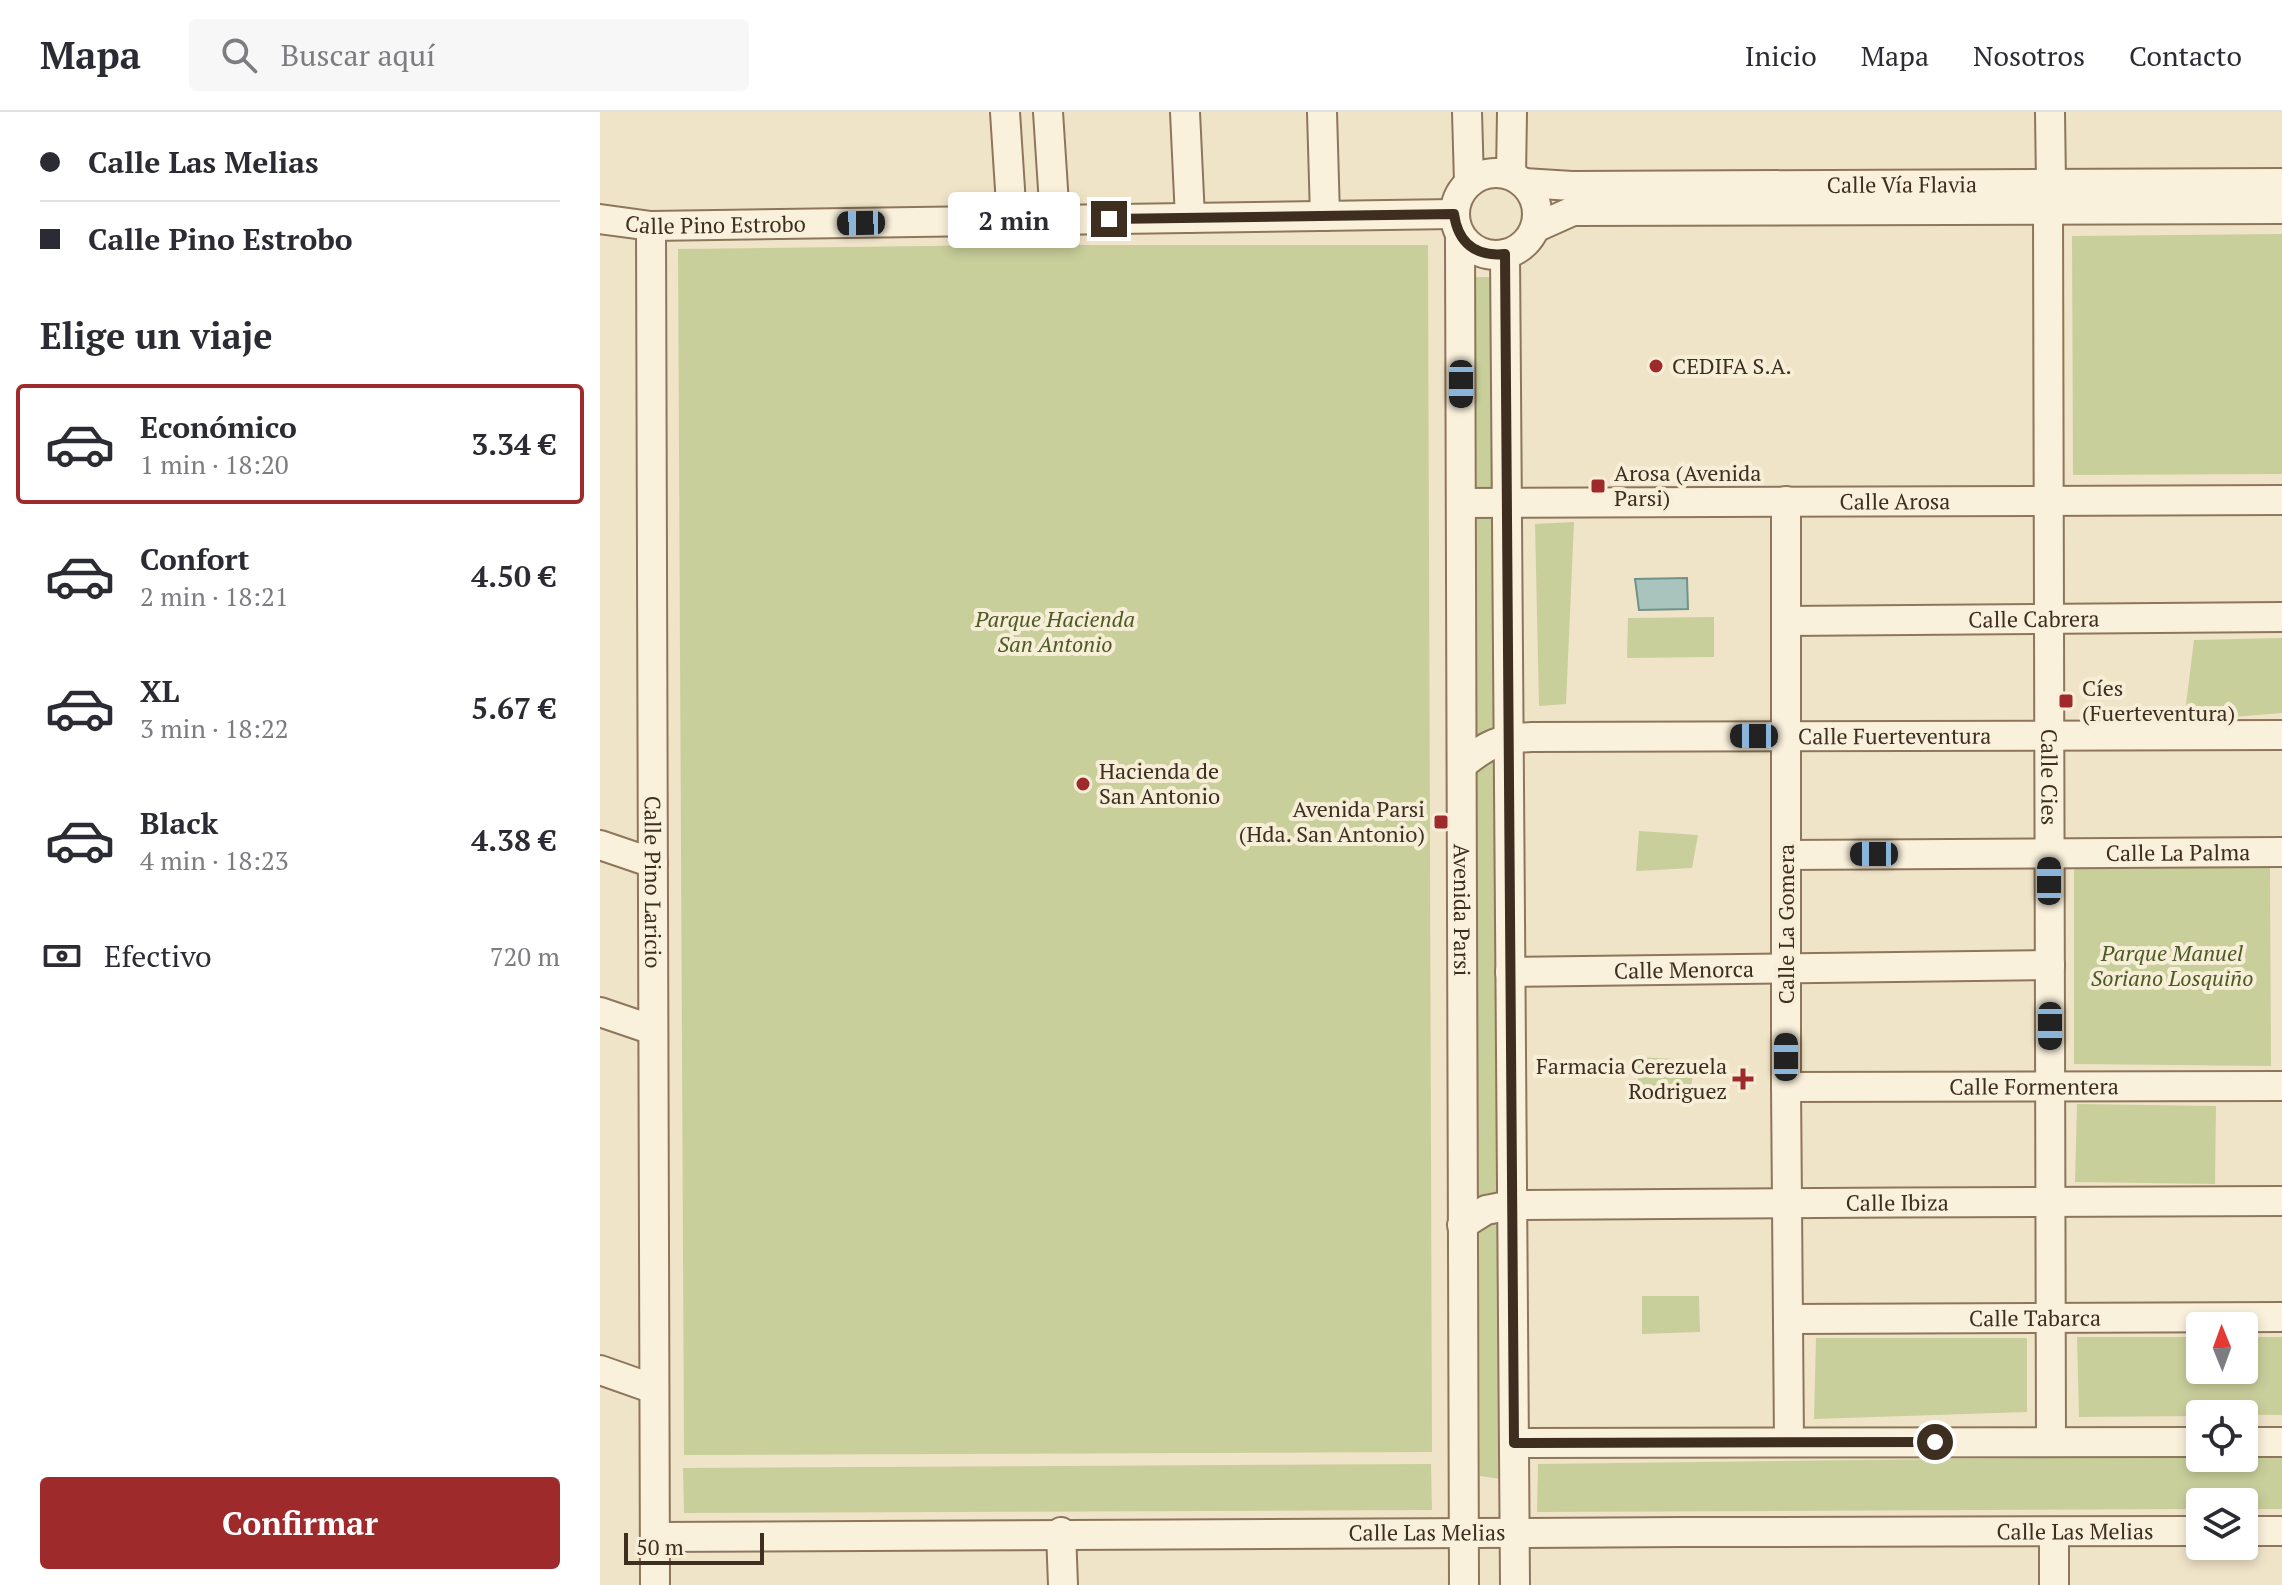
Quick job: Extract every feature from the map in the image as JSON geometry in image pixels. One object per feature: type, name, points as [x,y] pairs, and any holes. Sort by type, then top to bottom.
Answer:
[{"type":"street","points":[[1005,112],[1012,220]]},
{"type":"street","points":[[1048,112],[1055,220]]},
{"type":"street","points":[[1185,112],[1190,218]]},
{"type":"street","points":[[1322,112],[1325,216]]},
{"type":"street","points":[[1467,112],[1469,182]]},
{"type":"street","points":[[1512,112],[1518,179]]},
{"type":"street","name":"Calle Cies","points":[[2050,112],[2051,1441]]},
{"type":"street","points":[[1500,172],[1518,179],[1532,193],[1536,204],[1535,228],[1518,249],[1505,254],[1480,252],[1469,245],[1457,225],[1456,202],[1461,191],[1469,182],[1489,173],[1500,172]]},
{"type":"street","name":"Calle Vía Flavia","points":[[1518,179],[1572,186],[2049,197],[2282,209]]},
{"type":"street","name":"Calle Vía Flavia","points":[[1535,228],[1573,211],[2049,197],[2282,183]]},
{"type":"street","name":"Calle Pino Estrobo","points":[[600,219],[651,226],[1325,216],[1457,225]]},
{"type":"street","name":"Avenida Parsi","points":[[1457,225],[1461,503],[1464,1585]]},
{"type":"street","name":"Calle Pino Laricio","points":[[651,226],[655,1585]]},
{"type":"street","points":[[1505,254],[1515,1585]]},
{"type":"street","name":"Calle Arosa","points":[[1461,503],[2282,500]]},
{"type":"street","name":"Calle La Gomera","points":[[1786,501],[1789,1442]]},
{"type":"street","name":"Calle Cabrera","points":[[1786,621],[2282,617]]},
{"type":"street","name":"Calle Fuerteventura","points":[[1509,738],[2282,735]]},
{"type":"street","points":[[1462,765],[1484,747],[1509,738]]},
{"type":"street","points":[[600,845],[653,863]]},
{"type":"street","name":"Calle La Palma","points":[[1786,855],[2282,852]]},
{"type":"street","name":"Calle Menorca","points":[[1510,972],[2050,965]]},
{"type":"street","points":[[600,1012],[653,1030]]},
{"type":"street","name":"Calle Formentera","points":[[1786,1087],[2282,1086]]},
{"type":"street","name":"Calle Ibiza","points":[[1462,1225],[1486,1210],[1512,1205],[1787,1201],[2282,1201]]},
{"type":"street","name":"Calle Tabarca","points":[[1789,1319],[2282,1317]]},
{"type":"street","points":[[600,1370],[654,1389]]},
{"type":"street","points":[[1514,1443],[2186,1442]]},
{"type":"street","points":[[2258,1442],[2282,1442]]},
{"type":"street","name":"Calle Las Melias","points":[[655,1537],[1061,1532],[2186,1531]]},
{"type":"street","points":[[2258,1531],[2282,1531]]},
{"type":"street","points":[[1061,1532],[1063,1585]]},
{"type":"street","points":[[2054,1532],[2054,1585]]},
{"type":"green space","points":[[2282,234],[2282,474],[2073,475],[2072,236]]},
{"type":"green space","name":"Parque Hacienda San Antonio","points":[[1428,245],[1432,1452],[684,1455],[678,249]]},
{"type":"green space","points":[[1473,277],[1494,277],[1501,1479],[1480,1476]]},
{"type":"green space","points":[[1574,522],[1566,704],[1539,706],[1535,524]]},
{"type":"green space","points":[[1714,617],[1714,657],[1627,658],[1628,618]]},
{"type":"green space","points":[[2282,638],[2282,713],[2184,721],[2194,640]]},
{"type":"green space","points":[[1639,831],[1698,835],[1692,868],[1636,871]]},
{"type":"green space","name":"Parque Manuel Soriano Losquiño","points":[[2074,866],[2270,866],[2271,1066],[2074,1064]]},
{"type":"green space","points":[[1638,1057],[1694,1060],[1690,1100],[1638,1101]]},
{"type":"green space","points":[[2077,1104],[2216,1106],[2215,1184],[2075,1182]]},
{"type":"green space","points":[[1642,1296],[1699,1296],[1700,1332],[1642,1334]]},
{"type":"green space","points":[[2077,1337],[2186,1337],[2186,1384],[2258,1384],[2258,1337],[2282,1337],[2282,1415],[2258,1415],[2258,1400],[2186,1400],[2186,1416],[2079,1417]]},
{"type":"green space","points":[[1816,1338],[2027,1338],[2027,1412],[1814,1419]]},
{"type":"green space","points":[[2258,1455],[2282,1455],[2282,1509],[2258,1509],[2258,1488],[2186,1488],[2186,1509],[1537,1512],[1538,1464],[2186,1456],[2186,1472],[2258,1472]]},
{"type":"green space","points":[[1431,1464],[1432,1510],[684,1513],[683,1468]]},
{"type":"water","points":[[1687,578],[1688,609],[1639,610],[1635,579]]},
{"type":"place","name":"CEDIFA S.A.","points":[[1656,366]]},
{"type":"place","name":"Arosa (Avenida Parsi)","points":[[1598,486]]},
{"type":"place","name":"Cíes (Fuerteventura)","points":[[2066,701]]},
{"type":"place","name":"Hacienda de San Antonio","points":[[1083,784]]},
{"type":"place","name":"Avenida Parsi (Hda. San Antonio)","points":[[1441,822]]},
{"type":"place","name":"Farmacia Cerezuela Rodriguez","points":[[1743,1079]]},
{"type":"route","points":[[1109,219],[1454,214],[1460,236],[1469,245],[1492,255],[1505,254],[1514,1443],[1935,1442]]}]
